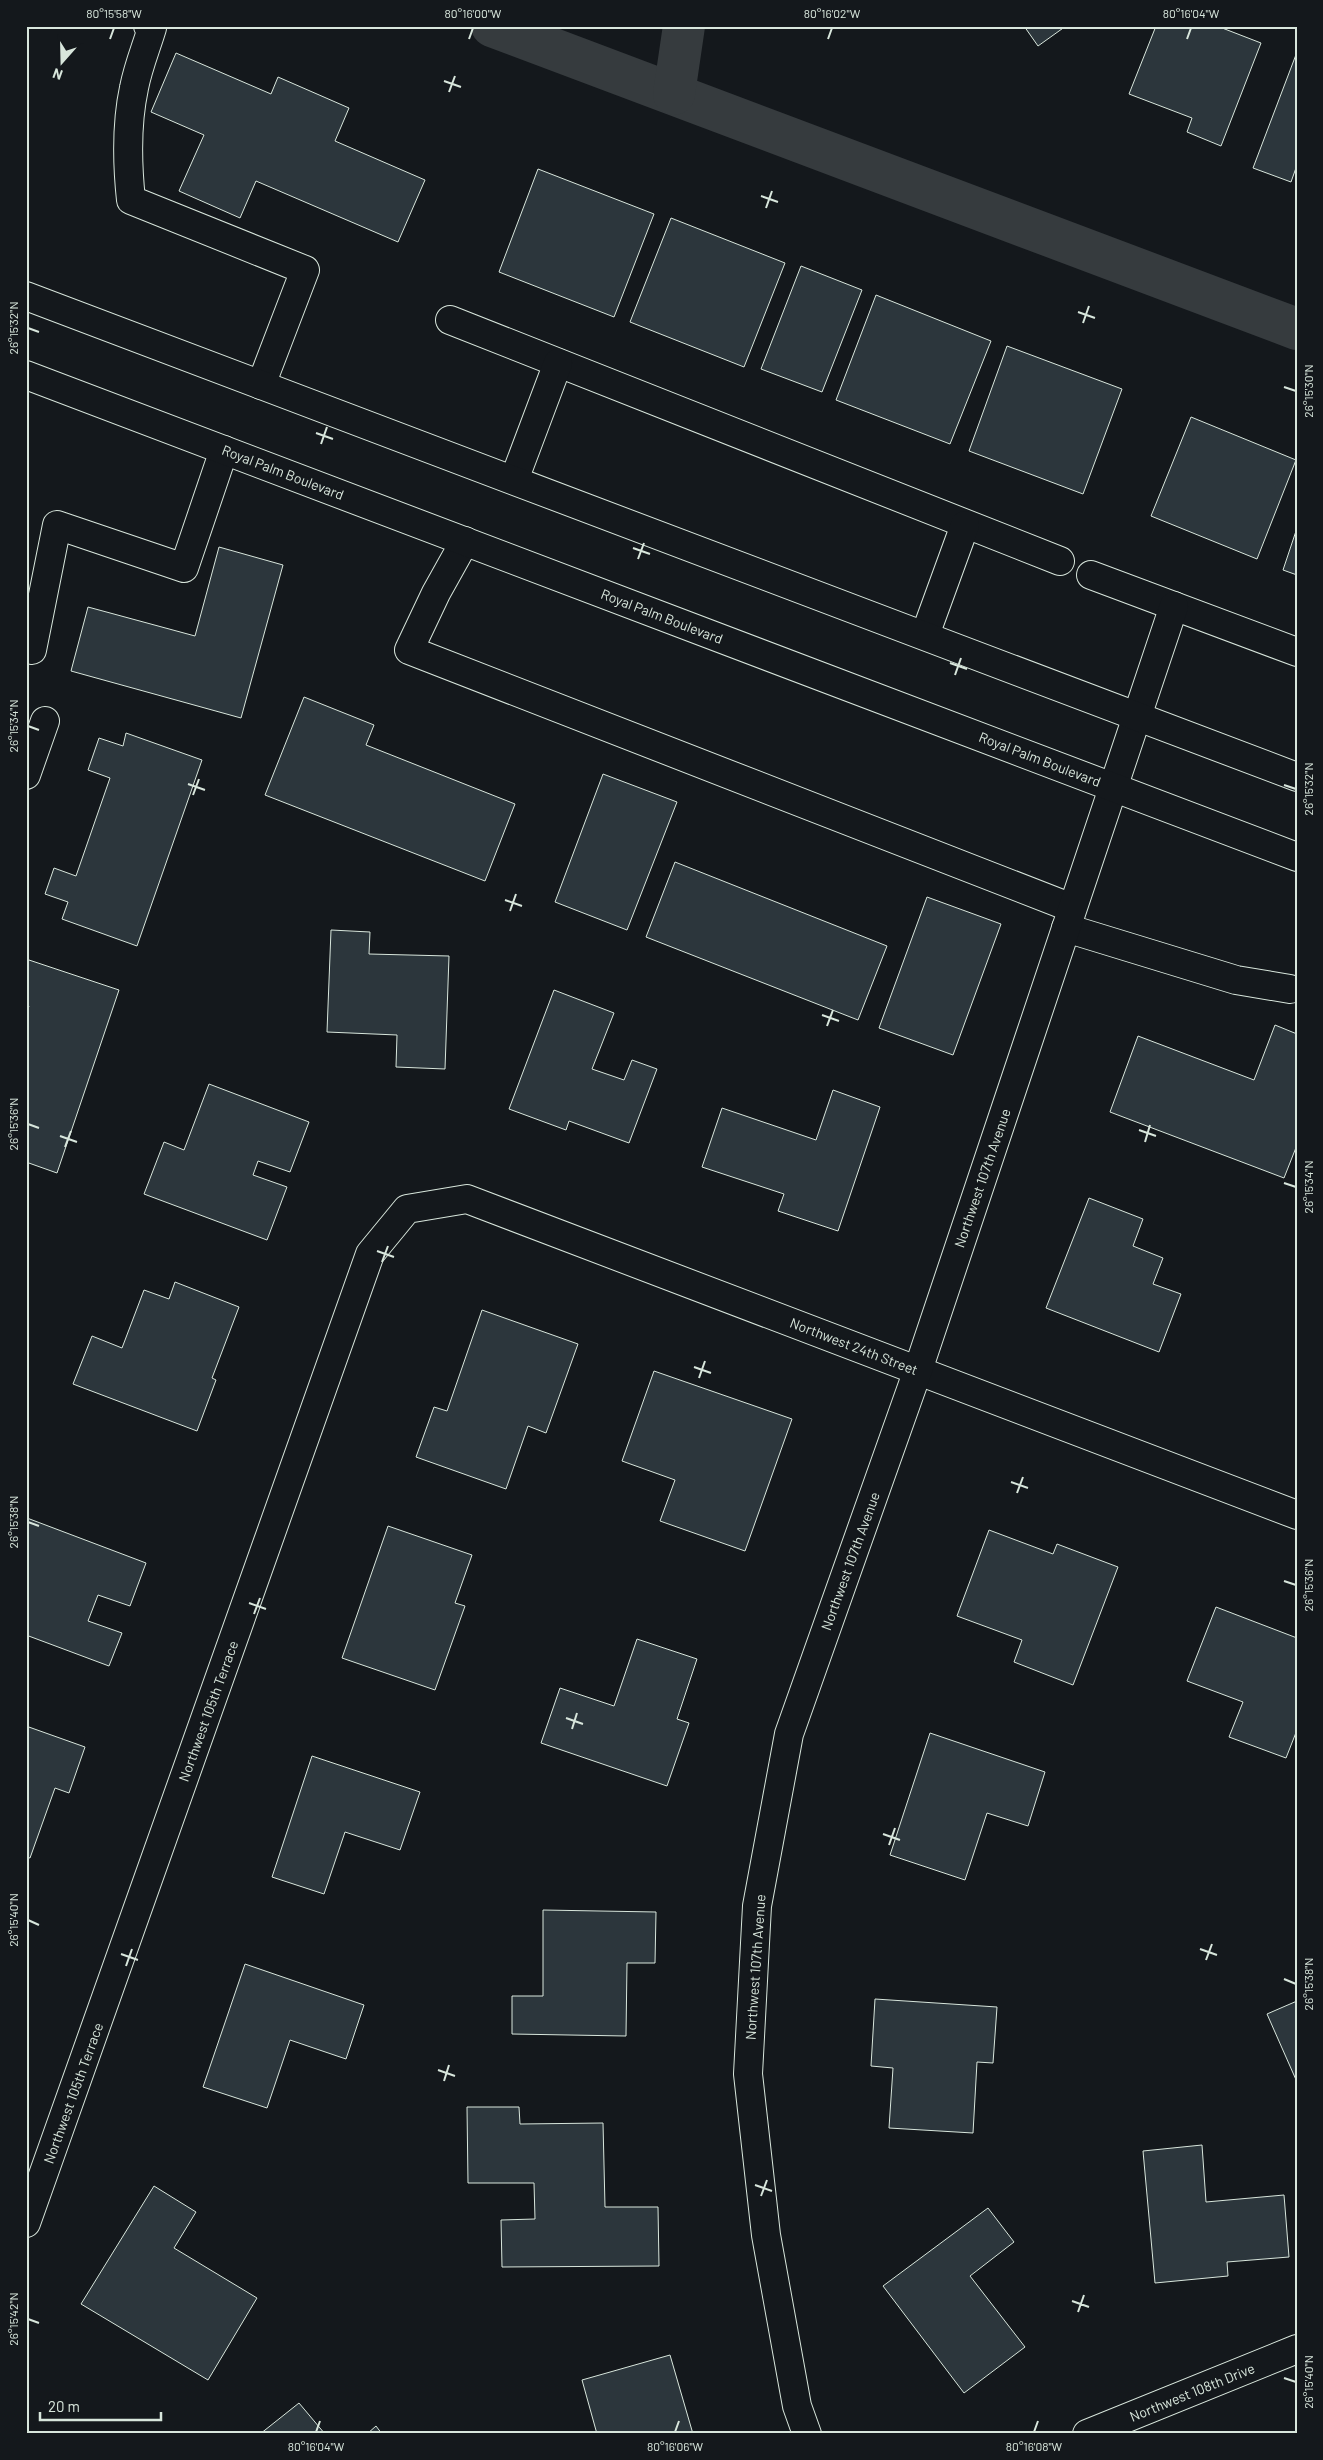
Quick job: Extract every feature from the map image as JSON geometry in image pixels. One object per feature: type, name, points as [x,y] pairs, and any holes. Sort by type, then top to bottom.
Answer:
[{"type":"street","points":[[148,26],[152,28],[134,88],[129,118],[127,158],[131,200],[306,270],[261,385]]},
{"type":"street","points":[[26,296],[1297,777]]},
{"type":"street","points":[[450,320],[1060,561]]},
{"type":"street","points":[[514,480],[558,363]]},
{"type":"street","name":"Royal Palm Boulevard","points":[[26,375],[1297,857]]},
{"type":"street","points":[[26,650],[32,650],[57,525],[184,568],[224,450]]},
{"type":"street","points":[[925,636],[966,525]]},
{"type":"street","points":[[464,541],[436,593],[409,650],[1069,918],[1236,980],[1290,989]]},
{"type":"street","points":[[1091,575],[1297,652]]},
{"type":"street","name":"Northwest 107th Avenue","points":[[807,2434],[797,2406],[766,2236],[748,2074],[757,1906],[789,1734],[918,1370],[1174,606]]},
{"type":"street","points":[[26,774],[45,721]]},
{"type":"street","name":"Northwest 24th Street","points":[[408,1209],[467,1199],[1297,1515]]},
{"type":"street","name":"Northwest 105th Terrace","points":[[26,2223],[370,1254],[408,1209]]},
{"type":"street","name":"Northwest 108th Drive","points":[[1087,2434],[1297,2349]]},
{"type":"building","points":[[1024,26],[1066,26],[1038,46]]},
{"type":"building","points":[[1156,26],[1217,26],[1261,43],[1221,146],[1187,132],[1192,118],[1129,94]]},
{"type":"building","points":[[1297,52],[1297,165],[1291,182],[1253,168]]},
{"type":"building","points":[[176,53],[271,94],[278,77],[349,108],[335,141],[425,180],[398,242],[256,181],[240,218],[179,191],[204,135],[151,112]]},
{"type":"building","points":[[538,169],[654,214],[614,317],[499,272]]},
{"type":"building","points":[[671,218],[785,263],[744,367],[630,322]]},
{"type":"building","points":[[801,266],[862,290],[822,392],[761,369]]},
{"type":"building","points":[[876,295],[991,341],[950,444],[836,400]]},
{"type":"building","points":[[1007,346],[1122,389],[1083,494],[969,451]]},
{"type":"building","points":[[1191,417],[1296,460],[1257,559],[1151,516]]},
{"type":"building","points":[[1297,528],[1297,575],[1283,570]]},
{"type":"building","points":[[219,547],[283,565],[241,718],[71,671],[88,607],[195,636]]},
{"type":"building","points":[[304,697],[374,725],[366,745],[515,804],[485,881],[265,795]]},
{"type":"building","points":[[126,733],[202,760],[137,946],[62,919],[68,902],[45,894],[54,868],[76,876],[110,778],[88,770],[99,738],[123,746]]},
{"type":"building","points":[[603,774],[677,802],[627,930],[555,902]]},
{"type":"building","points":[[675,862],[887,946],[858,1020],[646,937]]},
{"type":"building","points":[[927,897],[1001,924],[953,1055],[879,1028]]},
{"type":"building","points":[[331,930],[370,932],[369,954],[449,956],[445,1069],[396,1067],[397,1035],[327,1032]]},
{"type":"building","points":[[26,959],[119,990],[57,1173],[26,1162],[26,1014],[29,1006],[26,1004]]},
{"type":"building","points":[[554,990],[614,1013],[592,1069],[624,1080],[632,1060],[657,1069],[629,1143],[569,1121],[566,1130],[509,1109]]},
{"type":"building","points":[[1275,1025],[1297,1034],[1297,1145],[1284,1178],[1110,1112],[1138,1036],[1254,1080]]},
{"type":"building","points":[[209,1084],[309,1122],[290,1172],[258,1161],[253,1175],[287,1187],[267,1240],[144,1194],[164,1142],[184,1150]]},
{"type":"building","points":[[833,1090],[880,1107],[838,1231],[778,1211],[784,1194],[702,1167],[722,1108],[816,1140]]},
{"type":"building","points":[[1089,1198],[1143,1219],[1133,1246],[1163,1258],[1153,1284],[1181,1294],[1159,1352],[1046,1308]]},
{"type":"building","points":[[175,1282],[239,1307],[212,1378],[216,1380],[197,1431],[73,1384],[92,1336],[122,1348],[144,1290],[169,1299]]},
{"type":"building","points":[[482,1310],[578,1344],[546,1433],[528,1426],[506,1489],[416,1457],[434,1407],[447,1411]]},
{"type":"building","points":[[654,1371],[792,1419],[745,1551],[660,1521],[675,1480],[622,1461]]},
{"type":"building","points":[[27,1518],[146,1563],[130,1606],[98,1595],[88,1621],[122,1633],[109,1666],[26,1635]]},
{"type":"building","points":[[388,1526],[472,1555],[455,1603],[465,1606],[435,1690],[342,1658]]},
{"type":"building","points":[[989,1530],[1053,1554],[1057,1544],[1118,1567],[1073,1685],[1014,1662],[1022,1640],[957,1616]]},
{"type":"building","points":[[1216,1607],[1297,1638],[1297,1730],[1286,1758],[1229,1737],[1243,1702],[1187,1681]]},
{"type":"building","points":[[637,1639],[697,1659],[677,1719],[689,1723],[667,1786],[541,1743],[560,1688],[614,1706]]},
{"type":"building","points":[[26,1726],[85,1747],[69,1793],[55,1788],[30,1858],[26,1857]]},
{"type":"building","points":[[930,1733],[1045,1772],[1028,1826],[987,1813],[965,1880],[890,1855]]},
{"type":"building","points":[[312,1756],[420,1792],[400,1850],[345,1832],[324,1894],[272,1877]]},
{"type":"building","points":[[543,1910],[656,1912],[655,1963],[627,1963],[626,2036],[512,2034],[512,1996],[543,1996]]},
{"type":"building","points":[[245,1964],[364,2005],[346,2059],[290,2040],[267,2108],[203,2087]]},
{"type":"building","points":[[875,1999],[997,2007],[993,2063],[977,2062],[973,2133],[889,2128],[893,2068],[871,2066]]},
{"type":"building","points":[[1297,2001],[1297,2082],[1267,2014]]},
{"type":"building","points":[[467,2107],[519,2107],[520,2124],[603,2123],[605,2207],[658,2207],[659,2266],[502,2267],[501,2220],[535,2219],[534,2183],[468,2183]]},
{"type":"building","points":[[1202,2145],[1206,2202],[1284,2195],[1289,2257],[1227,2262],[1228,2276],[1155,2283],[1143,2151]]},
{"type":"building","points":[[154,2186],[196,2212],[174,2248],[257,2298],[208,2380],[81,2304]]},
{"type":"building","points":[[988,2208],[1014,2242],[970,2276],[1025,2347],[964,2393],[883,2286]]},
{"type":"building","points":[[670,2355],[693,2434],[597,2434],[582,2380]]},
{"type":"building","points":[[299,2403],[325,2434],[260,2434]]},
{"type":"building","points":[[376,2426],[382,2434],[367,2434]]},
{"type":"waterway","points":[[492,26],[1297,329]]},
{"type":"waterway","points":[[674,94],[684,26]]}]
